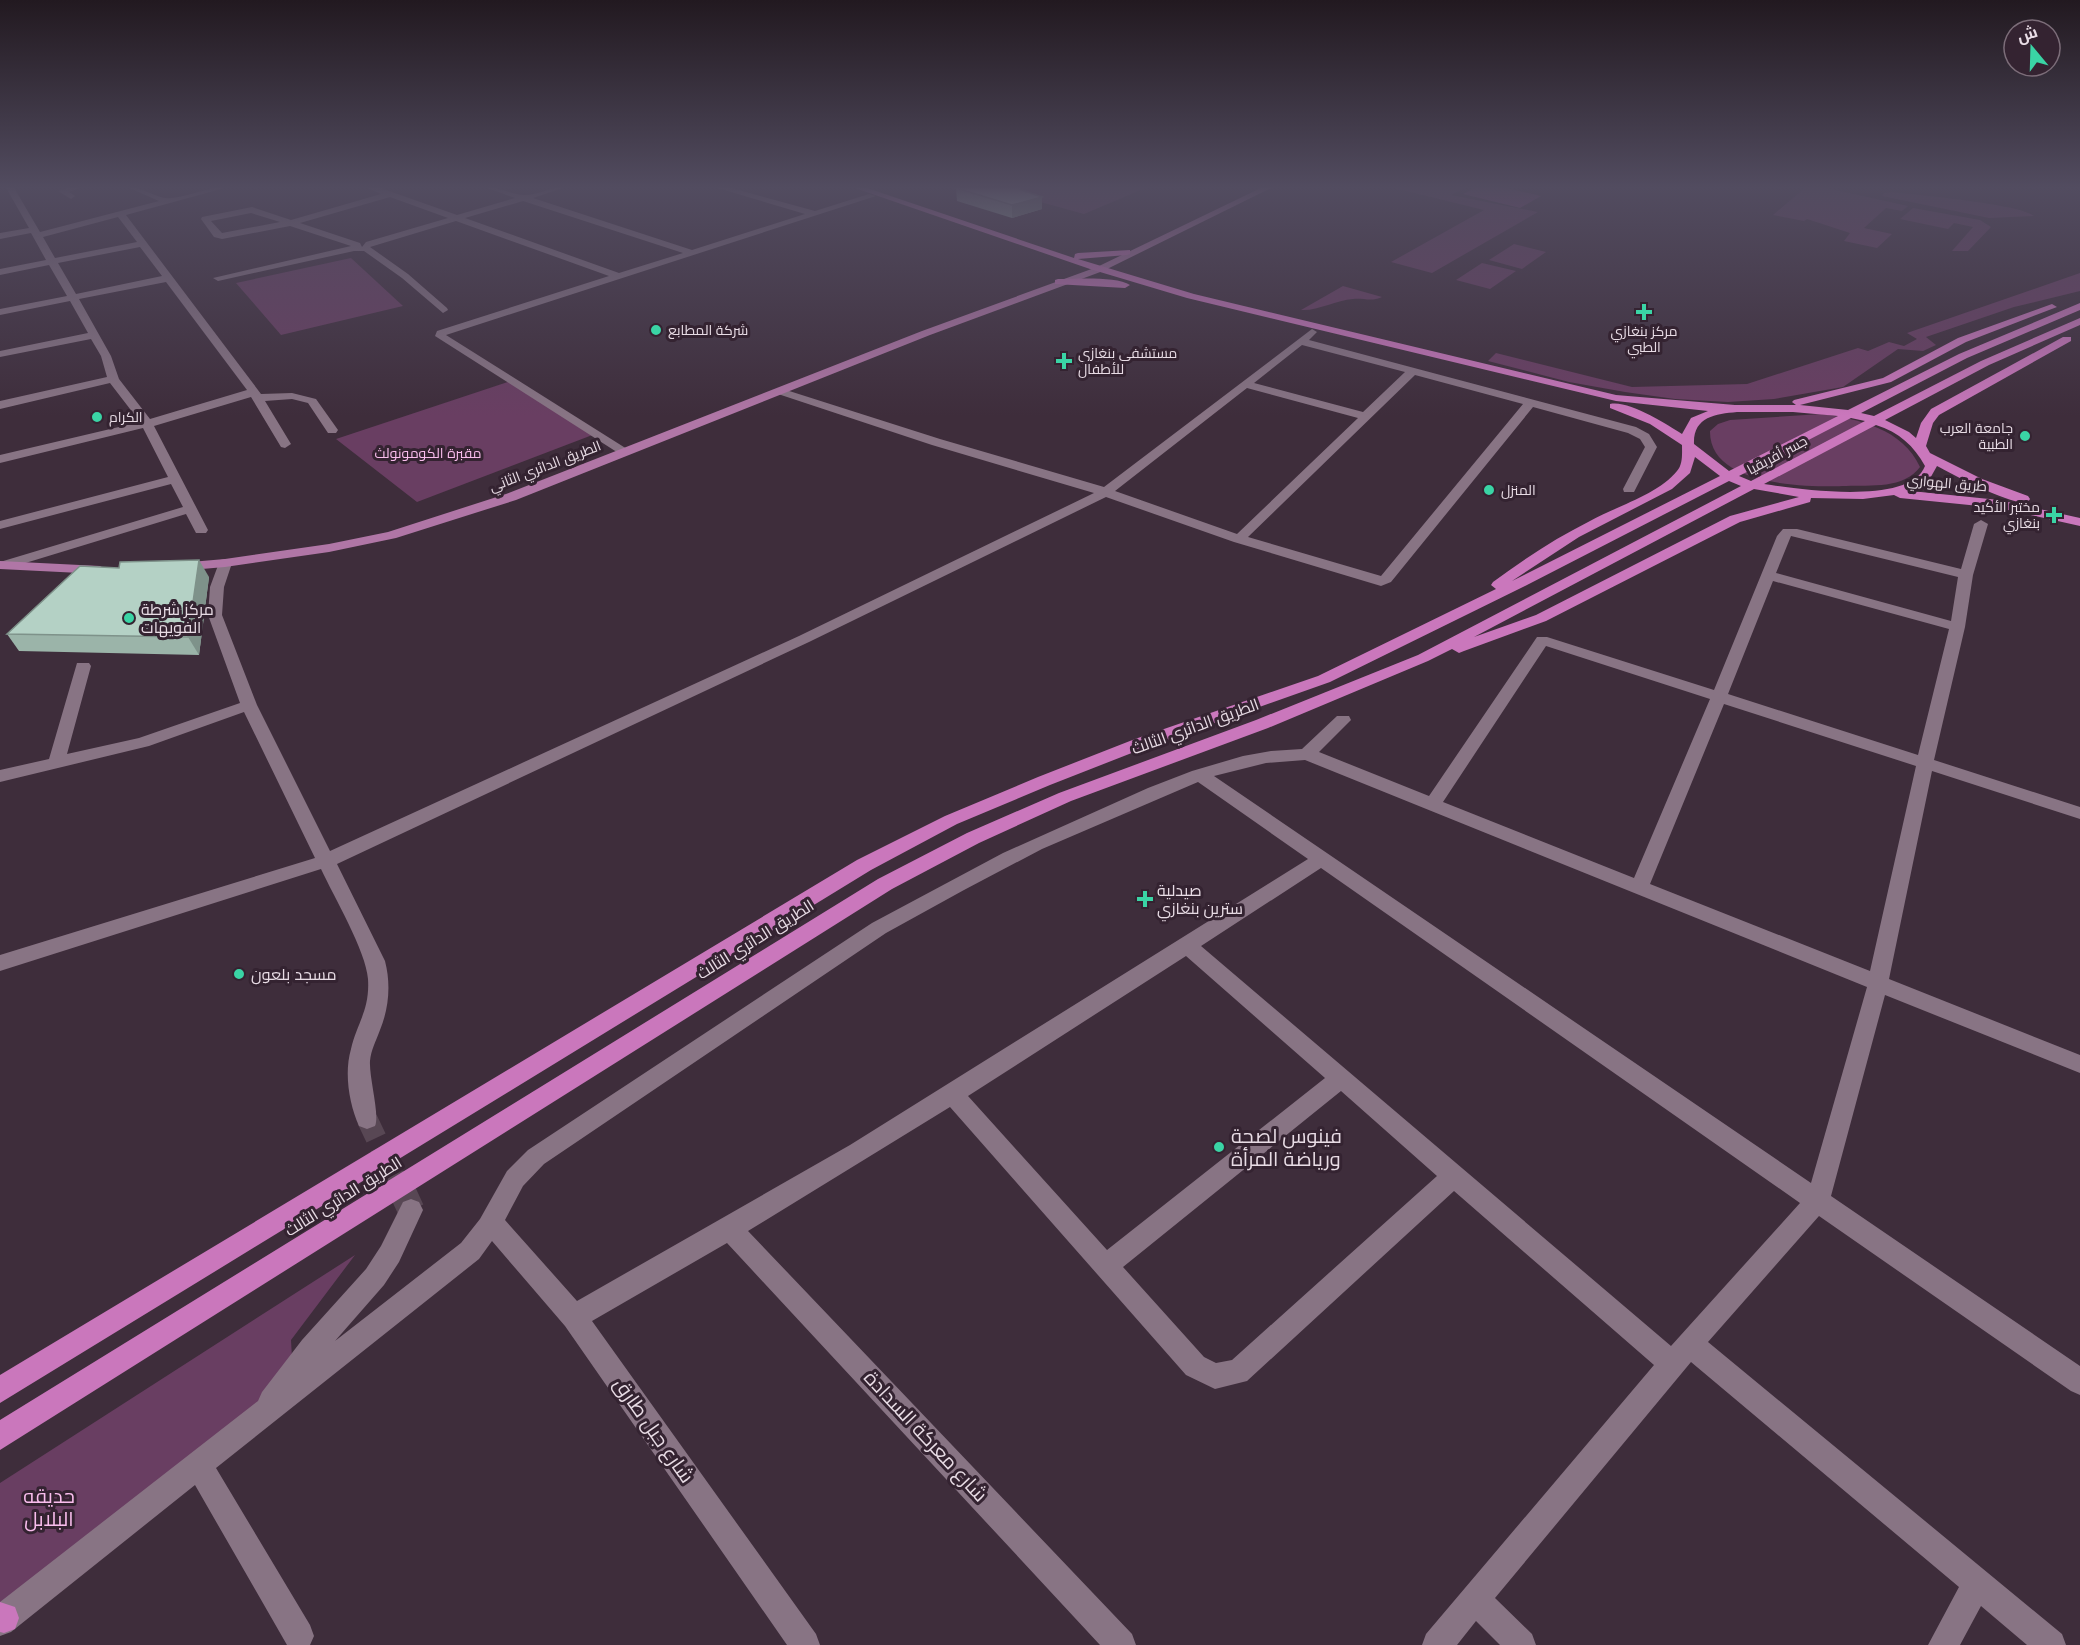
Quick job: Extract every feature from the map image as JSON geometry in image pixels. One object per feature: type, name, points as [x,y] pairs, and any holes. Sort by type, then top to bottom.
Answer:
[{"type":"highway","points":[[1058,263],[1062,270],[1058,282],[1130,285]]},
{"type":"highway","points":[[1070,263],[1130,285],[1611,405],[1654,421],[1722,471],[1747,484],[1785,492],[1827,495],[1881,493],[1920,483],[1927,476],[1931,466],[1923,452],[1927,423],[1935,412],[1943,405],[2080,331]]},
{"type":"highway","points":[[1124,263],[1124,267],[1132,275],[1154,285]]},
{"type":"highway","points":[[1089,271],[1585,391],[1647,402],[1737,409],[1762,408],[1833,394],[1887,380],[1962,340],[2029,313],[2080,300]]},
{"type":"highway","name":"جسر أفريقيا","points":[[1564,561],[1963,356],[2080,306]]},
{"type":"highway","name":"جسر أفريقيا","points":[[1582,573],[1985,363],[2080,321]]},
{"type":"highway","name":"طريق الهواري","points":[[1762,408],[1820,409],[1862,416],[1885,424],[1923,452],[1961,474],[2004,493],[2080,514]]},
{"type":"highway","points":[[1468,607],[1530,561],[1586,528],[1668,486],[1684,473],[1689,445],[1689,428],[1695,421],[1706,415],[1737,409]]},
{"type":"highway","name":"طريق الهواري","points":[[1881,493],[1999,504],[2080,522]]},
{"type":"highway","points":[[1423,658],[1480,642],[1541,618],[1735,519],[1760,510],[1827,495]]},
{"type":"highway","name":"الطريق الدائري الثالث","points":[[0,1390],[864,865],[951,820],[1044,781],[1142,743],[1324,679],[1564,561]]},
{"type":"highway","name":"الطريق الدائري الثالث","points":[[0,1436],[885,884],[973,838],[1065,797],[1262,724],[1423,658],[1582,573]]},
{"type":"main road","name":"الطريق الدائري الثاني","points":[[170,567],[225,563],[329,548],[391,534],[511,497],[1107,263]]},
{"type":"main road","points":[[2,565],[111,570]]},
{"type":"street","points":[[0,272],[49,263]]},
{"type":"street","points":[[53,263],[106,356],[113,379],[147,424],[201,530]]},
{"type":"street","points":[[157,263],[255,395],[285,444]]},
{"type":"street","points":[[218,278],[287,263]]},
{"type":"street","points":[[386,263],[405,276],[443,310]]},
{"type":"street","points":[[581,263],[620,277]]},
{"type":"street","points":[[623,452],[440,336],[447,329],[663,263]]},
{"type":"street","points":[[0,312],[169,278]]},
{"type":"street","points":[[0,963],[326,861],[804,639],[1106,492],[1312,332]]},
{"type":"street","points":[[0,354],[93,335]]},
{"type":"street","points":[[1301,341],[1622,426],[1645,437],[1651,447],[1629,489]]},
{"type":"street","points":[[1239,539],[1414,370]]},
{"type":"street","points":[[0,405],[113,379]]},
{"type":"street","points":[[1245,384],[1364,416]]},
{"type":"street","points":[[779,391],[936,442],[1106,492],[1239,539],[1374,581],[1386,579],[1531,402]]},
{"type":"street","points":[[0,459],[147,424],[255,395],[312,401],[332,430]]},
{"type":"street","points":[[0,525],[176,479]]},
{"type":"street","points":[[2,565],[190,509]]},
{"type":"street","points":[[1437,1645],[1681,1354],[1818,1200],[1878,983],[1957,627],[1966,575],[1981,524]]},
{"type":"street","points":[[1639,888],[1784,536],[1788,532],[1966,575]]},
{"type":"street","points":[[225,563],[217,587],[215,615],[249,705],[380,975],[375,1010],[362,1047],[359,1066],[360,1093],[367,1119]]},
{"type":"street","points":[[1769,575],[1957,627]]},
{"type":"street","points":[[1432,805],[1542,640],[2080,813]]},
{"type":"street","points":[[56,764],[83,666]]},
{"type":"street","points":[[0,776],[143,742],[249,705]]},
{"type":"street","points":[[1307,754],[1344,720]]},
{"type":"street","points":[[1,1619],[457,1263],[483,1238],[512,1180],[536,1157],[879,928],[1019,852],[1137,799],[1200,775],[1266,757],[1307,754],[2080,1064]]},
{"type":"street","points":[[1200,775],[2080,1382]]},
{"type":"street","points":[[574,1317],[730,1229],[952,1093],[1321,859]]},
{"type":"street","points":[[1187,945],[1454,1176],[1977,1583],[2051,1645]]},
{"type":"street","points":[[1107,1265],[1341,1078]]},
{"type":"street","points":[[952,1093],[1195,1366],[1215,1376],[1238,1372],[1454,1176]]},
{"type":"street","points":[[253,1424],[311,1349],[375,1277],[390,1254],[411,1210]]},
{"type":"street","name":"شارع جبل طارق","points":[[492,1223],[574,1317],[805,1645]]},
{"type":"street","name":"شارع معركة السدادة","points":[[730,1229],[1121,1645]]},
{"type":"street","points":[[199,1466],[297,1642]]},
{"type":"street","points":[[1943,1645],[1977,1583]]},
{"type":"street","points":[[1476,1600],[1521,1645]]},
{"type":"green space","points":[[329,263],[356,263],[403,306],[281,335],[236,283]]},
{"type":"green space","points":[[1394,263],[1450,263],[1432,273]]},
{"type":"green space","points":[[1482,263],[1516,271],[1490,289],[1456,280]]},
{"type":"green space","points":[[1499,263],[1531,263],[1522,269]]},
{"type":"green space","points":[[2080,273],[2080,291],[2014,307],[1926,337],[1936,345],[1923,351],[1898,349],[1843,387],[1774,399],[1728,402],[1675,399],[1569,382],[1488,361],[1496,353],[1632,387],[1747,384],[1858,348],[1868,351],[1889,342],[1904,346],[1917,339],[1907,333]]},
{"type":"green space","points":[[1343,286],[1382,297],[1371,300],[1347,300],[1301,310]]},
{"type":"green space","name":"مقبرة الكومونولث","points":[[511,381],[595,434],[417,502],[336,439]]},
{"type":"green space","points":[[1821,414],[1850,419],[1878,428],[1903,443],[1920,467],[1905,479],[1886,484],[1809,486],[1786,484],[1743,473],[1726,463],[1714,449],[1710,431],[1718,424],[1730,420]]},
{"type":"green space","name":"حديقه البلابل","points":[[355,1255],[291,1340],[293,1376],[0,1607],[0,1483]]},
{"type":"building","name":"مركز شرطة الفويهات","points":[[199,560],[188,637],[7,634],[80,566],[119,568],[120,562]]},
{"type":"tunnel","points":[[367,1119],[400,1188]]},
{"type":"tunnel","points":[[400,1186],[411,1210]]},
{"type":"place","name":"مركز بنغازي الطبي","points":[[1644,312]]},
{"type":"place","name":"شركة المطابع","points":[[656,330]]},
{"type":"place","name":"مستشفى بنغازي للأطفال","points":[[1064,361]]},
{"type":"place","name":"الكرام","points":[[97,417]]},
{"type":"place","name":"جامعة العرب الطبية","points":[[2025,436]]},
{"type":"place","name":"المنزل","points":[[1489,490]]},
{"type":"place","name":"مختبر الأكيد بنغازي","points":[[2054,515]]},
{"type":"place","name":"مركز شرطة الفويهات","points":[[129,618]]},
{"type":"place","name":"صيدلية سترين بنغازي","points":[[1145,899]]},
{"type":"place","name":"مسجد بلعون","points":[[239,974]]},
{"type":"place","name":"فينوس لصحة ورياضة المرأة","points":[[1219,1147]]}]
